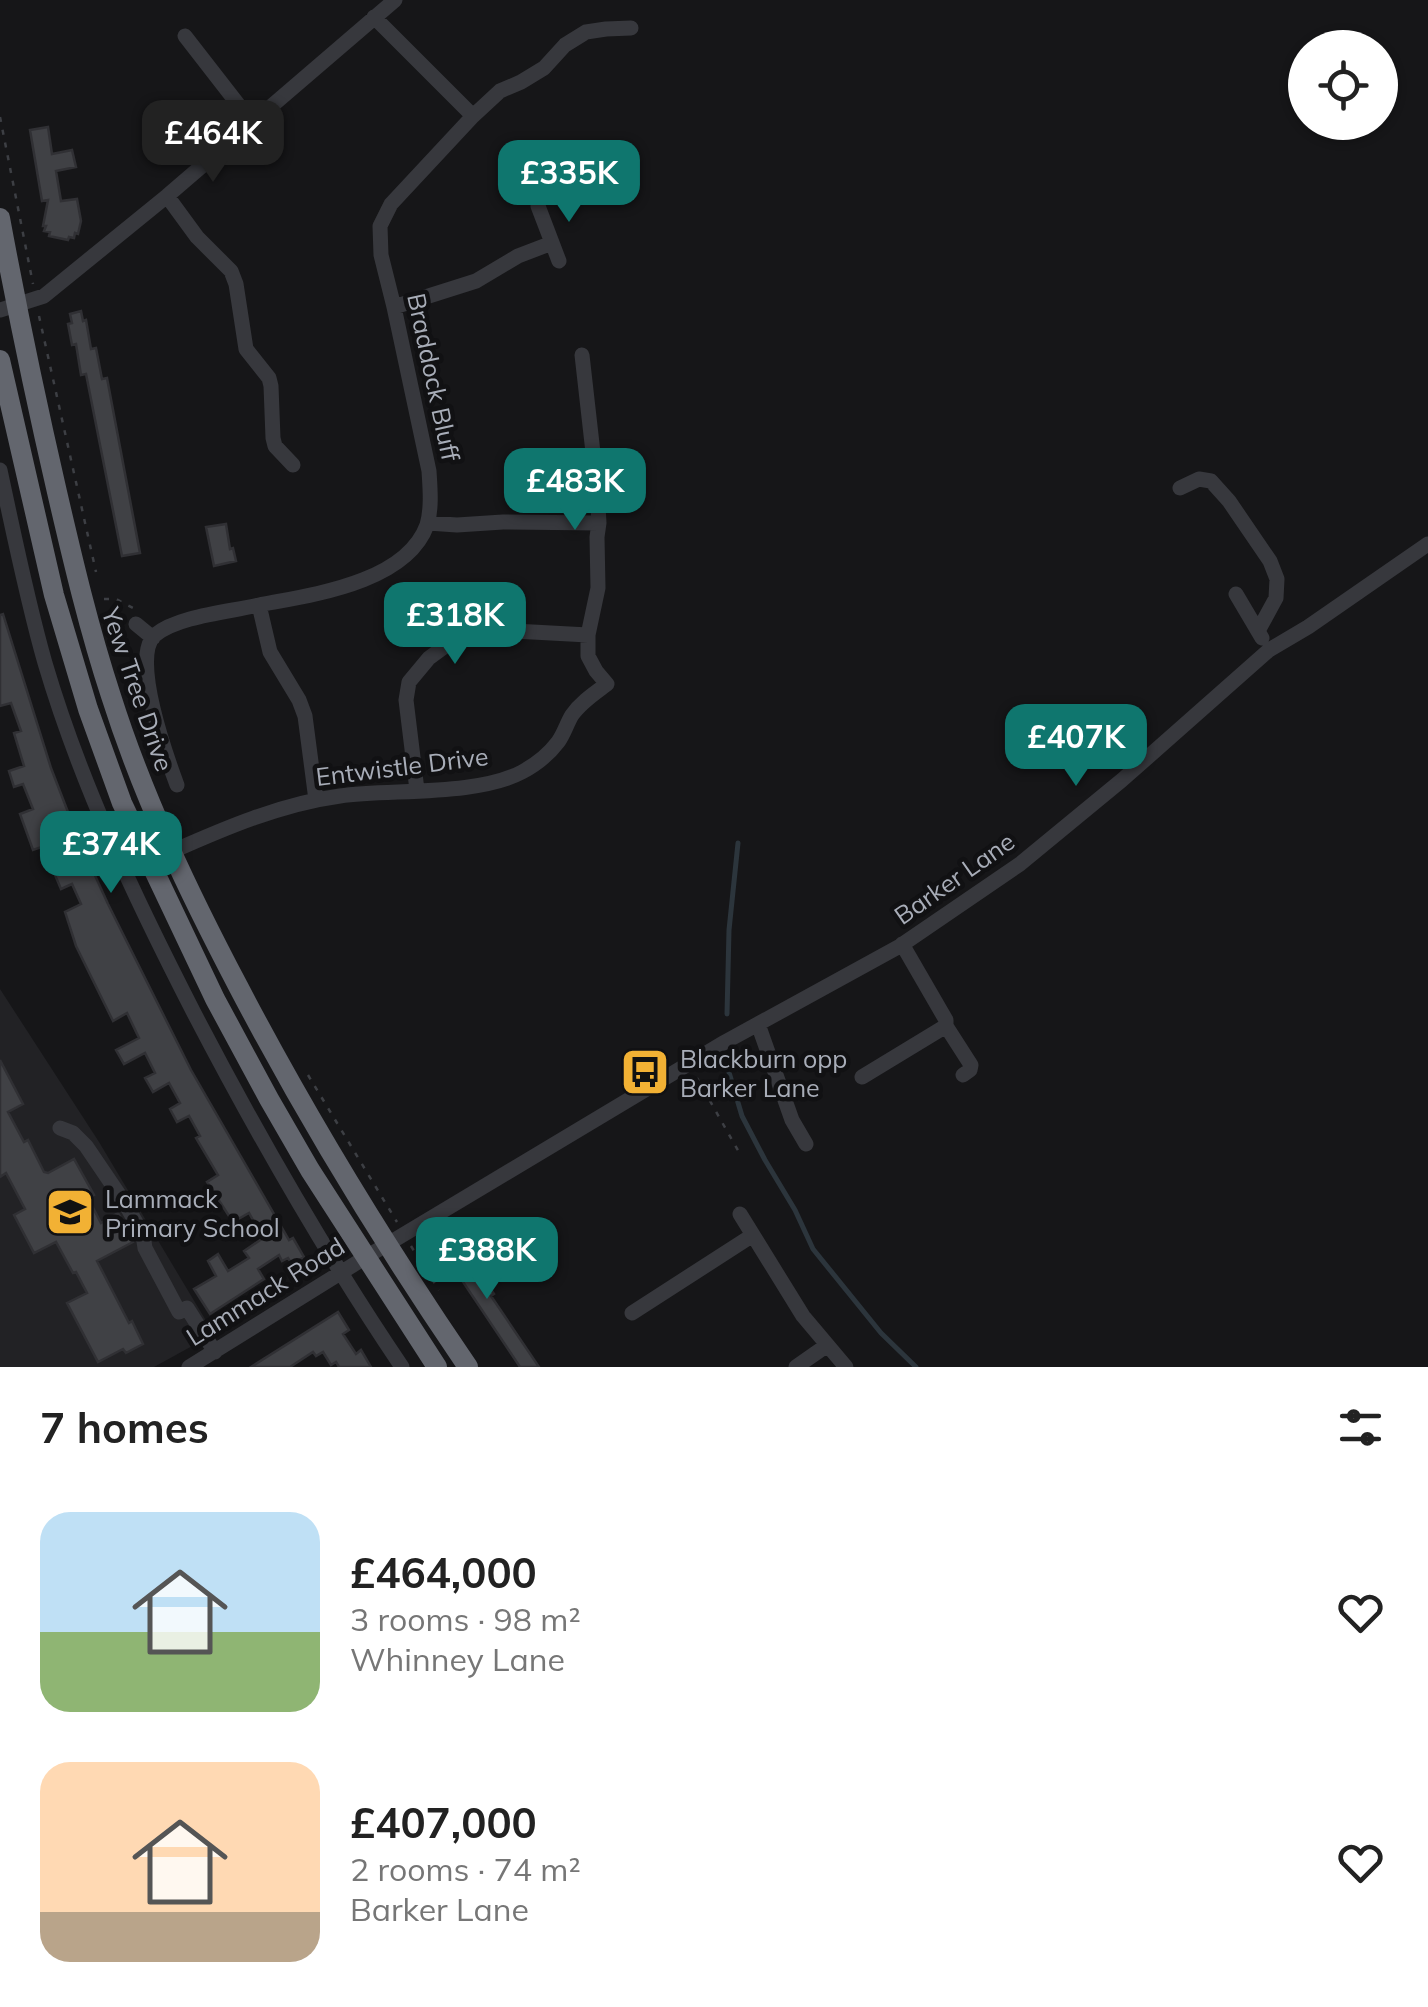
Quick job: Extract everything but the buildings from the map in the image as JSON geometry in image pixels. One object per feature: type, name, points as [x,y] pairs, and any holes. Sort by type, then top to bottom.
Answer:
[{"type":"highway","name":"Yew Tree Drive","points":[[0,218],[85,613],[112,699],[172,852],[216,946],[294,1093],[396,1240],[468,1367]]},
{"type":"highway","name":"Yew Tree Drive","points":[[0,360],[5,406],[54,595],[88,709],[122,803],[215,998],[270,1099],[310,1170],[437,1367]]},
{"type":"highway","points":[[150,862],[172,852]]},
{"type":"street","points":[[17,305],[44,296],[167,196],[394,0]]},
{"type":"street","points":[[374,17],[473,116],[500,92],[544,68],[565,46],[586,32],[631,28]]},
{"type":"street","points":[[185,36],[251,121]]},
{"type":"street","name":"Braddock Bluff","points":[[428,522],[429,471],[381,254],[380,226],[391,204],[473,116]]},
{"type":"street","points":[[167,196],[196,236],[231,270],[246,349],[272,386],[273,438],[293,465]]},
{"type":"street","points":[[538,206],[559,261]]},
{"type":"street","points":[[394,307],[476,281],[518,256],[552,243]]},
{"type":"street","points":[[418,790],[406,700],[409,682],[429,658],[461,640],[514,631],[588,635],[596,603],[599,523],[582,355]]},
{"type":"street","points":[[5,406],[36,399]]},
{"type":"street","points":[[0,470],[46,664],[101,818],[142,911],[247,1116],[341,1274],[402,1367]]},
{"type":"street","points":[[1180,488],[1198,478],[1211,481],[1229,500],[1270,562],[1277,579],[1276,598],[1258,631]]},
{"type":"street","points":[[177,785],[158,730],[147,669],[146,651],[157,633],[182,622],[330,592],[372,576],[409,550],[428,522],[599,523]]},
{"type":"street","name":"Barker Lane","points":[[689,1064],[902,944],[1020,864],[1270,650],[1428,544]]},
{"type":"street","points":[[1236,594],[1270,650]]},
{"type":"street","points":[[259,605],[270,652],[305,716],[316,800]]},
{"type":"street","points":[[136,624],[153,638]]},
{"type":"street","name":"Entwistle Drive","points":[[172,852],[225,828],[316,800],[492,783],[523,772],[547,754],[573,714],[607,684],[588,656],[588,635]]},
{"type":"street","points":[[902,944],[971,1065],[963,1074]]},
{"type":"street","points":[[758,1024],[792,1120],[806,1144]]},
{"type":"street","points":[[862,1077],[946,1026]]},
{"type":"street","points":[[396,1240],[689,1064]]},
{"type":"street","points":[[60,1128],[74,1132],[96,1161],[136,1220],[179,1312],[187,1308],[215,1352]]},
{"type":"street","points":[[740,1214],[803,1316],[846,1367]]},
{"type":"street","points":[[632,1312],[753,1235]]},
{"type":"street","name":"Lammack Road","points":[[189,1367],[396,1240]]},
{"type":"street","points":[[796,1367],[826,1346]]},
{"type":"path","points":[[0,117],[17,305],[98,584]]},
{"type":"path","points":[[102,599],[113,598],[128,604],[135,611],[136,624]]},
{"type":"path","points":[[689,1064],[740,1154]]},
{"type":"path","points":[[305,1069],[396,1240],[440,1291]]},
{"type":"shaded area","name":"Lammack Primary School","points":[[0,989],[99,1142],[214,1334],[154,1367],[0,1367]]},
{"type":"waterway","points":[[727,1014],[729,930],[738,843]]},
{"type":"waterway","points":[[728,1069],[742,1116],[813,1249],[881,1333],[916,1367]]},
{"type":"place","name":"Blackburn opp Barker Lane","points":[[645,1072]]},
{"type":"place","name":"Lammack Primary School","points":[[70,1212]]}]
